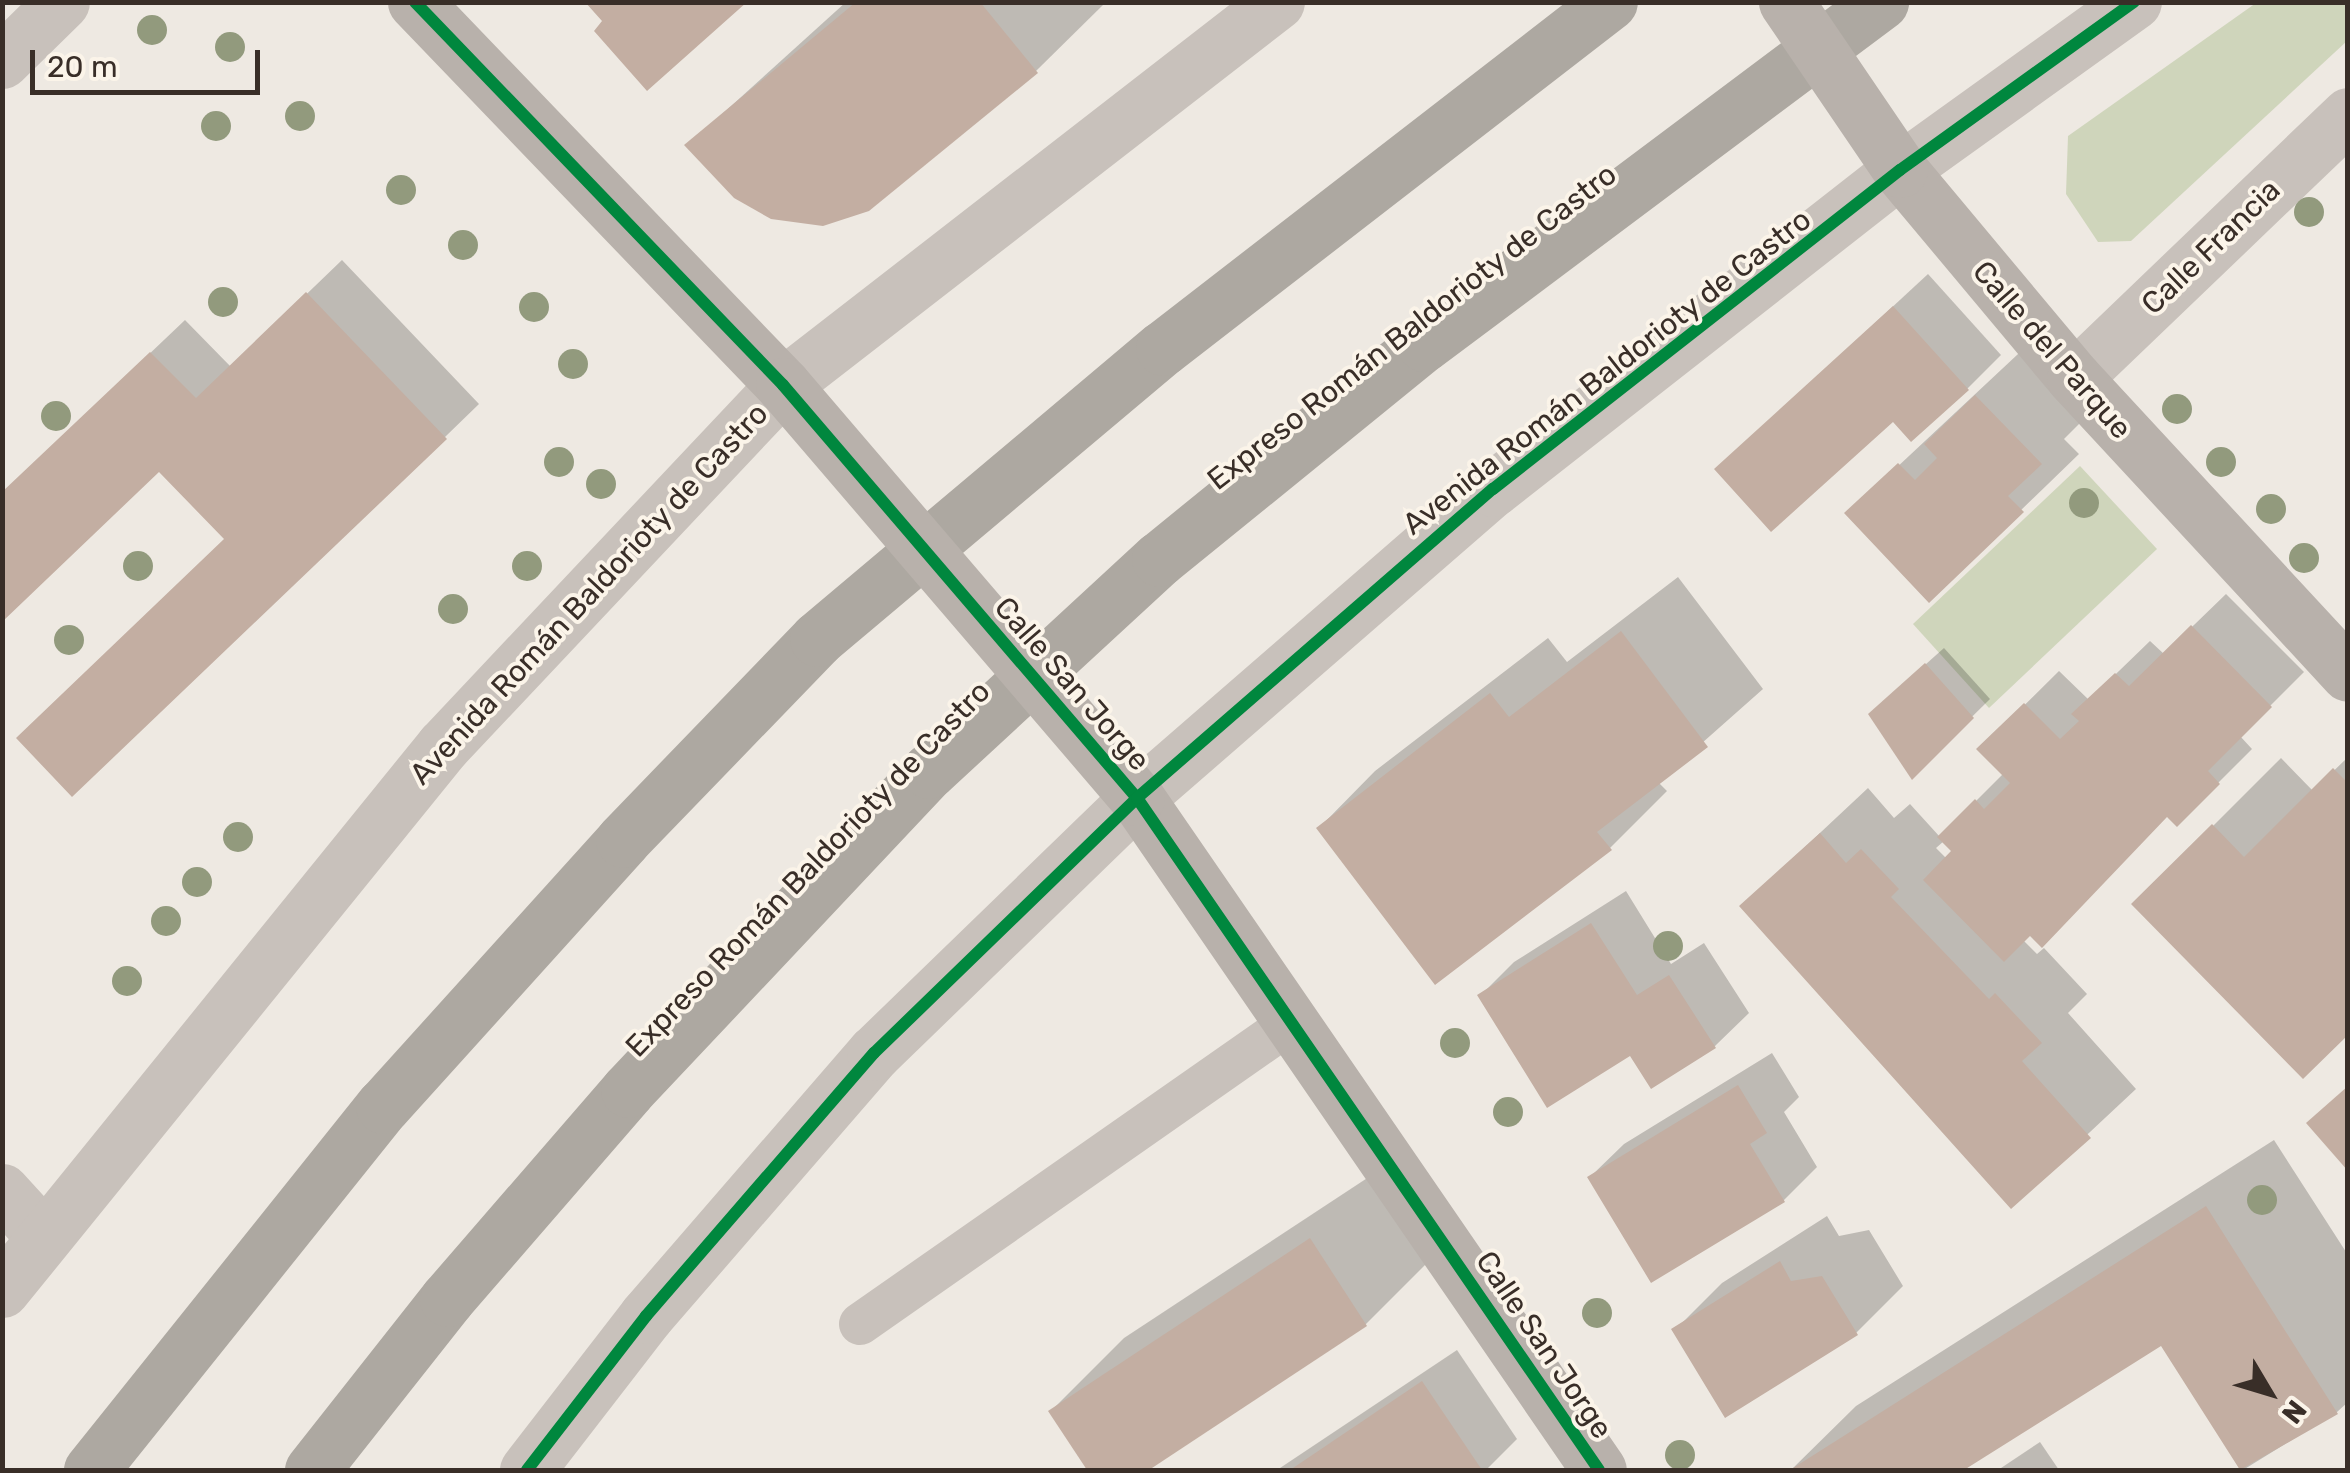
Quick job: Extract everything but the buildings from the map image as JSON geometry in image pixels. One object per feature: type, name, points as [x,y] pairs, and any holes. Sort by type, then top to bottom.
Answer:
[{"type":"highway","points":[[92,1470],[383,1106],[623,840],[817,639],[1162,348],[1610,2]]},
{"type":"highway","name":"Expreso Román Baldorioty de Castro","points":[[312,1470],[447,1299],[628,1090],[929,771],[1159,559],[1424,344],[1881,2]]},
{"type":"street","points":[[2,62],[62,2]]},
{"type":"street","name":"Calle San Jorge","points":[[415,2],[783,385],[1137,798],[1600,1470]]},
{"type":"street","name":"Avenida Román Baldorioty de Castro","points":[[2,1290],[443,746],[783,385],[1277,2]]},
{"type":"street","name":"Calle del Parque","points":[[1786,2],[1900,170],[2074,378],[2348,674]]},
{"type":"street","name":"Avenida Román Baldorioty de Castro","points":[[528,1470],[646,1316],[874,1054],[1137,798],[1493,489],[1900,170],[2134,2]]},
{"type":"street","name":"Calle Francia","points":[[2074,378],[2348,115]]},
{"type":"street","points":[[2,1192],[43,1236]]},
{"type":"lane","points":[[860,1324],[1292,1022]]},
{"type":"green space","points":[[2256,3],[2347,3],[2347,41],[2131,241],[2098,242],[2066,194],[2068,136]]},
{"type":"green space","points":[[2080,466],[2157,549],[1989,708],[1913,624]]},
{"type":"cycle path","points":[[415,2],[783,385],[1137,798],[1599,1470]]},
{"type":"cycle path","points":[[527,1470],[646,1316],[874,1053],[1137,798],[1493,489],[1900,170],[2134,2]]}]
